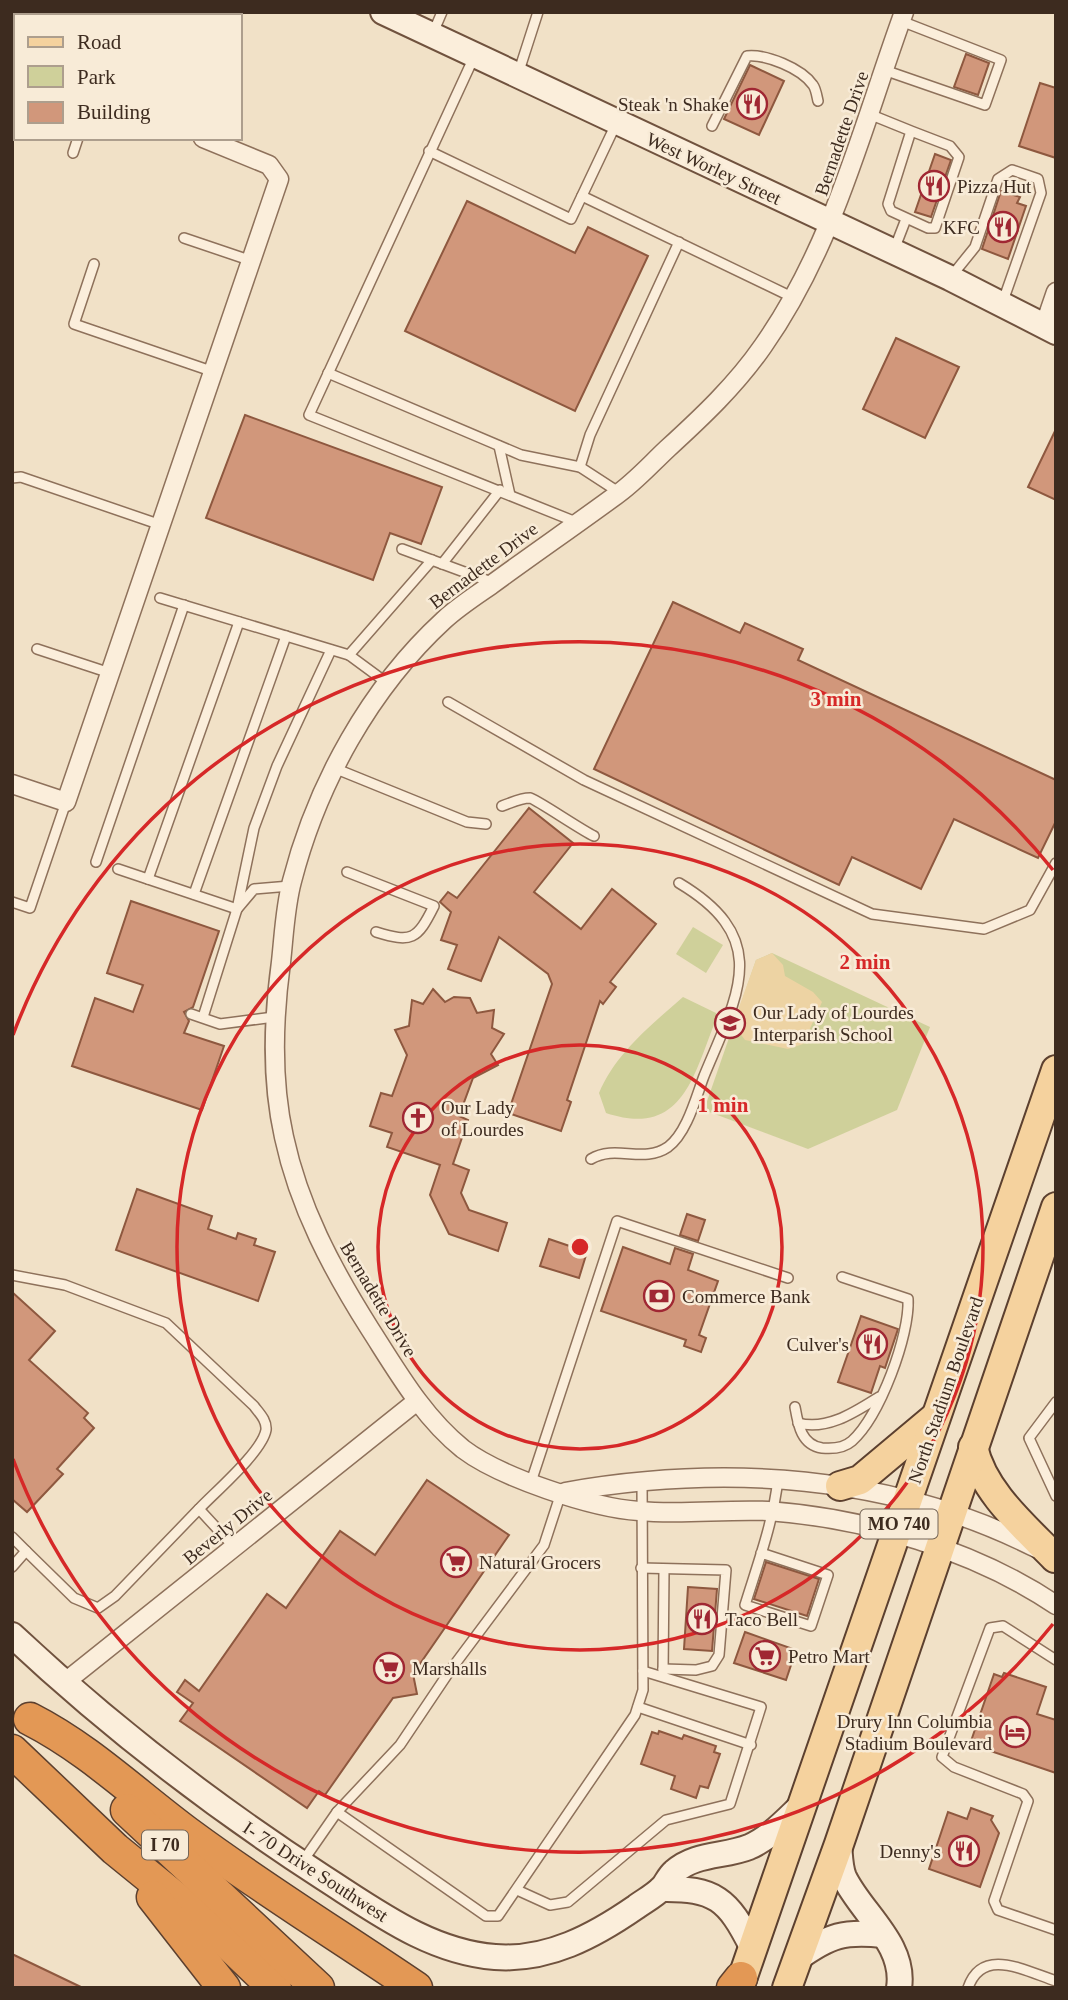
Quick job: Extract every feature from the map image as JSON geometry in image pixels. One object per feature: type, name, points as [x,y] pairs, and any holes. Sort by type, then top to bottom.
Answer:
[{"type":"highway","name":"I 70","points":[[21,1711],[317,1988]]},
{"type":"highway","points":[[21,1711],[67,1738],[139,1797],[216,1854],[416,1988]]},
{"type":"highway","name":"I 70","points":[[12,1751],[115,1849],[211,1927],[275,1988]]},
{"type":"highway","points":[[115,1849],[224,1988]]},
{"type":"main road","name":"North Stadium Boulevard","points":[[738,1985],[1056,1070]]},
{"type":"main road","name":"MO 740","points":[[787,1988],[839,1844],[1056,1207]]},
{"type":"main road","points":[[840,1486],[860,1480],[936,1416]]},
{"type":"main road","points":[[973,1447],[981,1473],[1011,1513],[1055,1558]]},
{"type":"street","name":"West Worley Street","points":[[383,12],[894,251],[1052,329]]},
{"type":"street","name":"Bernadette Drive","points":[[903,16],[832,223],[794,298],[762,349],[716,403],[620,493],[444,619],[387,683],[334,768],[312,819],[290,886],[274,1017],[275,1081],[283,1134],[297,1186],[334,1273],[417,1401],[464,1450],[531,1482],[602,1505],[641,1512],[708,1509],[774,1512],[895,1535],[938,1548],[1009,1577],[1056,1605]]},
{"type":"street","points":[[12,784],[66,802],[279,179],[269,165],[208,140]]},
{"type":"street","points":[[1052,329],[1056,292]]},
{"type":"street","name":"Beverly Drive","points":[[64,1683],[417,1401]]},
{"type":"street","name":"Bernadette Drive","points":[[561,1493],[642,1481],[779,1477],[908,1500],[950,1513],[1055,1558]]},
{"type":"street","name":"I- 70 Drive Southwest","points":[[12,1635],[64,1683],[173,1774],[301,1863],[426,1939],[462,1952],[497,1957],[534,1954],[573,1945],[606,1928],[661,1889],[674,1872],[698,1858],[751,1846],[770,1834],[802,1805]]},
{"type":"street","points":[[839,1844],[843,1875],[895,1954],[901,1976],[899,1988]]},
{"type":"street","points":[[661,1889],[694,1888],[716,1895],[737,1916],[752,1947]]},
{"type":"street","points":[[798,1958],[821,1941],[841,1934],[883,1935]]},
{"type":"lane","points":[[432,35],[442,12]]},
{"type":"lane","points":[[517,76],[534,13]]},
{"type":"lane","points":[[884,69],[985,105],[1001,60],[903,16]]},
{"type":"lane","points":[[712,126],[747,56],[759,55],[796,71],[813,85],[818,101]]},
{"type":"lane","points":[[475,56],[309,415],[576,522]]},
{"type":"lane","points":[[869,114],[950,146],[958,158],[935,228],[906,219],[891,211],[888,204],[911,131]]},
{"type":"lane","points":[[429,151],[571,219],[617,122]]},
{"type":"lane","points":[[73,153],[77,140]]},
{"type":"lane","points":[[950,278],[975,247],[998,179],[1012,170],[1038,179],[1041,193],[1001,306]]},
{"type":"lane","points":[[582,196],[794,298]]},
{"type":"lane","points":[[894,251],[906,219]]},
{"type":"lane","points":[[184,238],[251,261]]},
{"type":"lane","points":[[580,467],[590,435],[679,242]]},
{"type":"lane","points":[[94,264],[74,324],[214,372]]},
{"type":"lane","points":[[328,373],[521,455],[580,467],[620,493]]},
{"type":"lane","points":[[499,446],[510,495]]},
{"type":"lane","points":[[12,478],[22,477],[161,525]]},
{"type":"lane","points":[[349,655],[437,562],[499,490]]},
{"type":"lane","points":[[402,549],[494,583]]},
{"type":"lane","points":[[160,598],[349,655],[387,683]]},
{"type":"lane","points":[[96,862],[184,605]]},
{"type":"lane","points":[[148,879],[239,622]]},
{"type":"lane","points":[[194,894],[286,636]]},
{"type":"lane","points":[[37,649],[110,673]]},
{"type":"lane","points":[[203,1017],[237,909],[254,828],[276,766],[331,650]]},
{"type":"lane","points":[[448,702],[584,780],[872,915],[984,929],[1030,910],[1056,863]]},
{"type":"lane","points":[[334,768],[467,822],[486,824]]},
{"type":"lane","points":[[502,806],[527,798],[535,799],[566,822],[594,836]]},
{"type":"lane","points":[[12,902],[30,908],[66,802]]},
{"type":"lane","points":[[118,869],[237,909]]},
{"type":"lane","points":[[347,872],[434,906],[424,927],[414,936],[403,940],[376,932]]},
{"type":"lane","points":[[591,1159],[602,1152],[645,1155],[670,1146],[686,1120],[736,1000],[740,967],[734,937],[726,921],[707,900],[679,883]]},
{"type":"lane","points":[[237,909],[254,889],[290,886]]},
{"type":"lane","points":[[191,1014],[220,1024],[274,1017]]},
{"type":"lane","points":[[531,1482],[617,1221],[788,1278]]},
{"type":"lane","points":[[12,1275],[65,1285],[166,1323],[254,1406],[266,1422],[266,1432],[239,1468],[115,1596],[98,1608],[74,1598],[12,1537]]},
{"type":"lane","points":[[794,1407],[799,1432],[815,1447],[834,1449],[850,1443],[880,1396],[909,1318],[908,1299],[842,1277]]},
{"type":"lane","points":[[797,1423],[810,1426],[833,1422],[880,1396]]},
{"type":"lane","points":[[1056,1402],[1029,1438],[1056,1496]]},
{"type":"lane","points":[[761,1553],[777,1562],[828,1575],[811,1626],[793,1616],[764,1606],[745,1605],[761,1553],[774,1512],[779,1477]]},
{"type":"lane","points":[[337,1812],[486,1916],[498,1916],[619,1742],[638,1707],[643,1690],[642,1481]]},
{"type":"lane","points":[[301,1863],[337,1812],[369,1782],[400,1745],[449,1672],[544,1545],[561,1493]]},
{"type":"lane","points":[[199,1509],[234,1547]]},
{"type":"lane","points":[[12,1567],[26,1551]]},
{"type":"lane","points":[[641,1568],[726,1570],[722,1640],[719,1655],[712,1666],[663,1673],[643,1671]]},
{"type":"lane","points":[[663,1673],[664,1570]]},
{"type":"lane","points":[[1056,1660],[1003,1626],[990,1628],[942,1757],[954,1767],[1023,1794],[1028,1801],[994,1901],[998,1910],[1056,1930]]},
{"type":"lane","points":[[642,1643],[662,1643]]},
{"type":"lane","points":[[517,1890],[550,1905],[568,1902],[666,1820],[730,1804],[761,1707],[663,1673]]},
{"type":"lane","points":[[638,1707],[751,1745]]},
{"type":"lane","points":[[968,1988],[976,1970],[985,1964],[1001,1964],[1056,1981]]},
{"type":"green space","points":[[693,927],[723,945],[706,973],[676,954]]},
{"type":"green space","points":[[772,953],[930,1027],[897,1110],[808,1149],[704,1110],[756,960]]},
{"type":"green space","points":[[683,997],[716,1013],[717,1017],[701,1059],[682,1096],[669,1109],[653,1117],[632,1119],[606,1113],[599,1093],[615,1065],[635,1040]]},
{"type":"sand","points":[[772,953],[783,965],[785,976],[813,992],[822,1002],[803,1044],[788,1049],[745,1040],[733,1024],[756,960]]},
{"type":"building","points":[[966,54],[989,63],[978,95],[954,87]]},
{"type":"building","name":"Steak 'n Shake","points":[[750,65],[784,81],[759,135],[724,119]]},
{"type":"building","points":[[1040,83],[1056,88],[1056,158],[1019,146]]},
{"type":"building","name":"Pizza Hut","points":[[935,154],[951,160],[931,217],[915,212]]},
{"type":"building","name":"KFC","points":[[1001,191],[1020,197],[1017,203],[1026,206],[1008,259],[982,249]]},
{"type":"building","points":[[467,201],[575,253],[588,227],[648,256],[575,411],[405,331]]},
{"type":"building","points":[[896,338],[959,367],[925,438],[863,409]]},
{"type":"building","points":[[245,415],[442,487],[421,544],[390,533],[373,580],[206,518]]},
{"type":"building","points":[[1056,429],[1056,500],[1028,487]]},
{"type":"building","points":[[673,602],[740,633],[745,623],[803,649],[798,660],[1056,780],[1056,821],[1038,858],[954,819],[921,889],[852,857],[839,885],[594,769]]},
{"type":"building","points":[[529,808],[573,843],[534,892],[581,929],[612,889],[656,924],[610,982],[616,987],[603,1004],[600,1001],[567,1100],[571,1102],[561,1131],[508,1113],[552,984],[548,974],[499,937],[481,981],[448,969],[457,945],[441,940],[451,912],[440,902],[448,892],[457,898]]},
{"type":"building","points":[[131,901],[219,931],[193,1007],[184,1012],[189,1021],[184,1033],[224,1046],[202,1110],[72,1066],[95,998],[133,1012],[143,985],[107,973]]},
{"type":"building","name":"Our Lady of Lourdes","points":[[433,989],[445,1002],[454,997],[470,998],[477,1013],[494,1010],[492,1028],[504,1034],[491,1054],[498,1065],[473,1078],[459,1116],[468,1120],[453,1164],[469,1170],[461,1193],[469,1210],[507,1223],[498,1251],[449,1234],[430,1195],[440,1165],[387,1147],[392,1133],[370,1126],[381,1093],[392,1096],[407,1055],[395,1030],[409,1026],[412,1000],[423,1004]]},
{"type":"building","points":[[137,1189],[212,1216],[208,1229],[236,1239],[238,1233],[256,1239],[254,1245],[275,1252],[258,1301],[116,1250]]},
{"type":"building","points":[[687,1214],[705,1220],[698,1241],[680,1235]]},
{"type":"building","points":[[549,1239],[587,1252],[579,1278],[540,1266]]},
{"type":"building","name":"Commerce Bank","points":[[623,1247],[670,1264],[675,1248],[693,1254],[688,1270],[718,1281],[699,1335],[706,1338],[701,1352],[684,1346],[686,1340],[601,1311]]},
{"type":"building","points":[[12,1292],[55,1331],[29,1360],[88,1413],[84,1418],[94,1428],[57,1469],[63,1474],[27,1512],[12,1499]]},
{"type":"building","name":"Culver's","points":[[861,1316],[898,1329],[885,1368],[880,1366],[871,1393],[838,1382]]},
{"type":"building","points":[[427,1480],[509,1535],[413,1674],[417,1694],[393,1698],[325,1795],[319,1791],[307,1808],[180,1721],[193,1703],[177,1692],[185,1680],[199,1691],[267,1594],[286,1608],[340,1531],[375,1555]]},
{"type":"building","points":[[766,1562],[819,1579],[807,1616],[754,1599]]},
{"type":"building","name":"Taco Bell","points":[[688,1587],[717,1589],[712,1651],[684,1649]]},
{"type":"building","name":"Petro Mart","points":[[745,1632],[796,1650],[786,1680],[734,1663]]},
{"type":"building","name":"Drury Inn Columbia Stadium Boulevard","points":[[1004,1673],[1046,1687],[1037,1714],[1056,1720],[1056,1773],[970,1744],[994,1674],[1002,1677]]},
{"type":"building","points":[[659,1731],[682,1739],[684,1735],[716,1746],[714,1752],[720,1754],[708,1788],[700,1786],[696,1798],[671,1789],[675,1776],[641,1764],[652,1732],[658,1734]]},
{"type":"building","name":"Denny's","points":[[971,1808],[993,1816],[991,1820],[999,1833],[980,1887],[929,1869],[948,1812],[967,1819]]},
{"type":"building","points":[[12,1954],[83,1988],[12,1988]]},
{"type":"place","name":"Steak 'n Shake","points":[[752,104]]},
{"type":"place","name":"Pizza Hut","points":[[934,186]]},
{"type":"place","name":"KFC","points":[[1003,227]]},
{"type":"place","name":"Our Lady of Lourdes Interparish School","points":[[730,1023]]},
{"type":"place","name":"Our Lady of Lourdes","points":[[418,1118]]},
{"type":"place","name":"Commerce Bank","points":[[659,1296]]},
{"type":"place","name":"Culver's","points":[[872,1344]]},
{"type":"place","name":"Natural Grocers","points":[[456,1562]]},
{"type":"place","name":"Taco Bell","points":[[702,1619]]},
{"type":"place","name":"Petro Mart","points":[[765,1656]]},
{"type":"place","name":"Marshalls","points":[[389,1668]]},
{"type":"place","name":"Drury Inn Columbia Stadium Boulevard","points":[[1015,1732]]},
{"type":"place","name":"Denny's","points":[[964,1851]]}]
